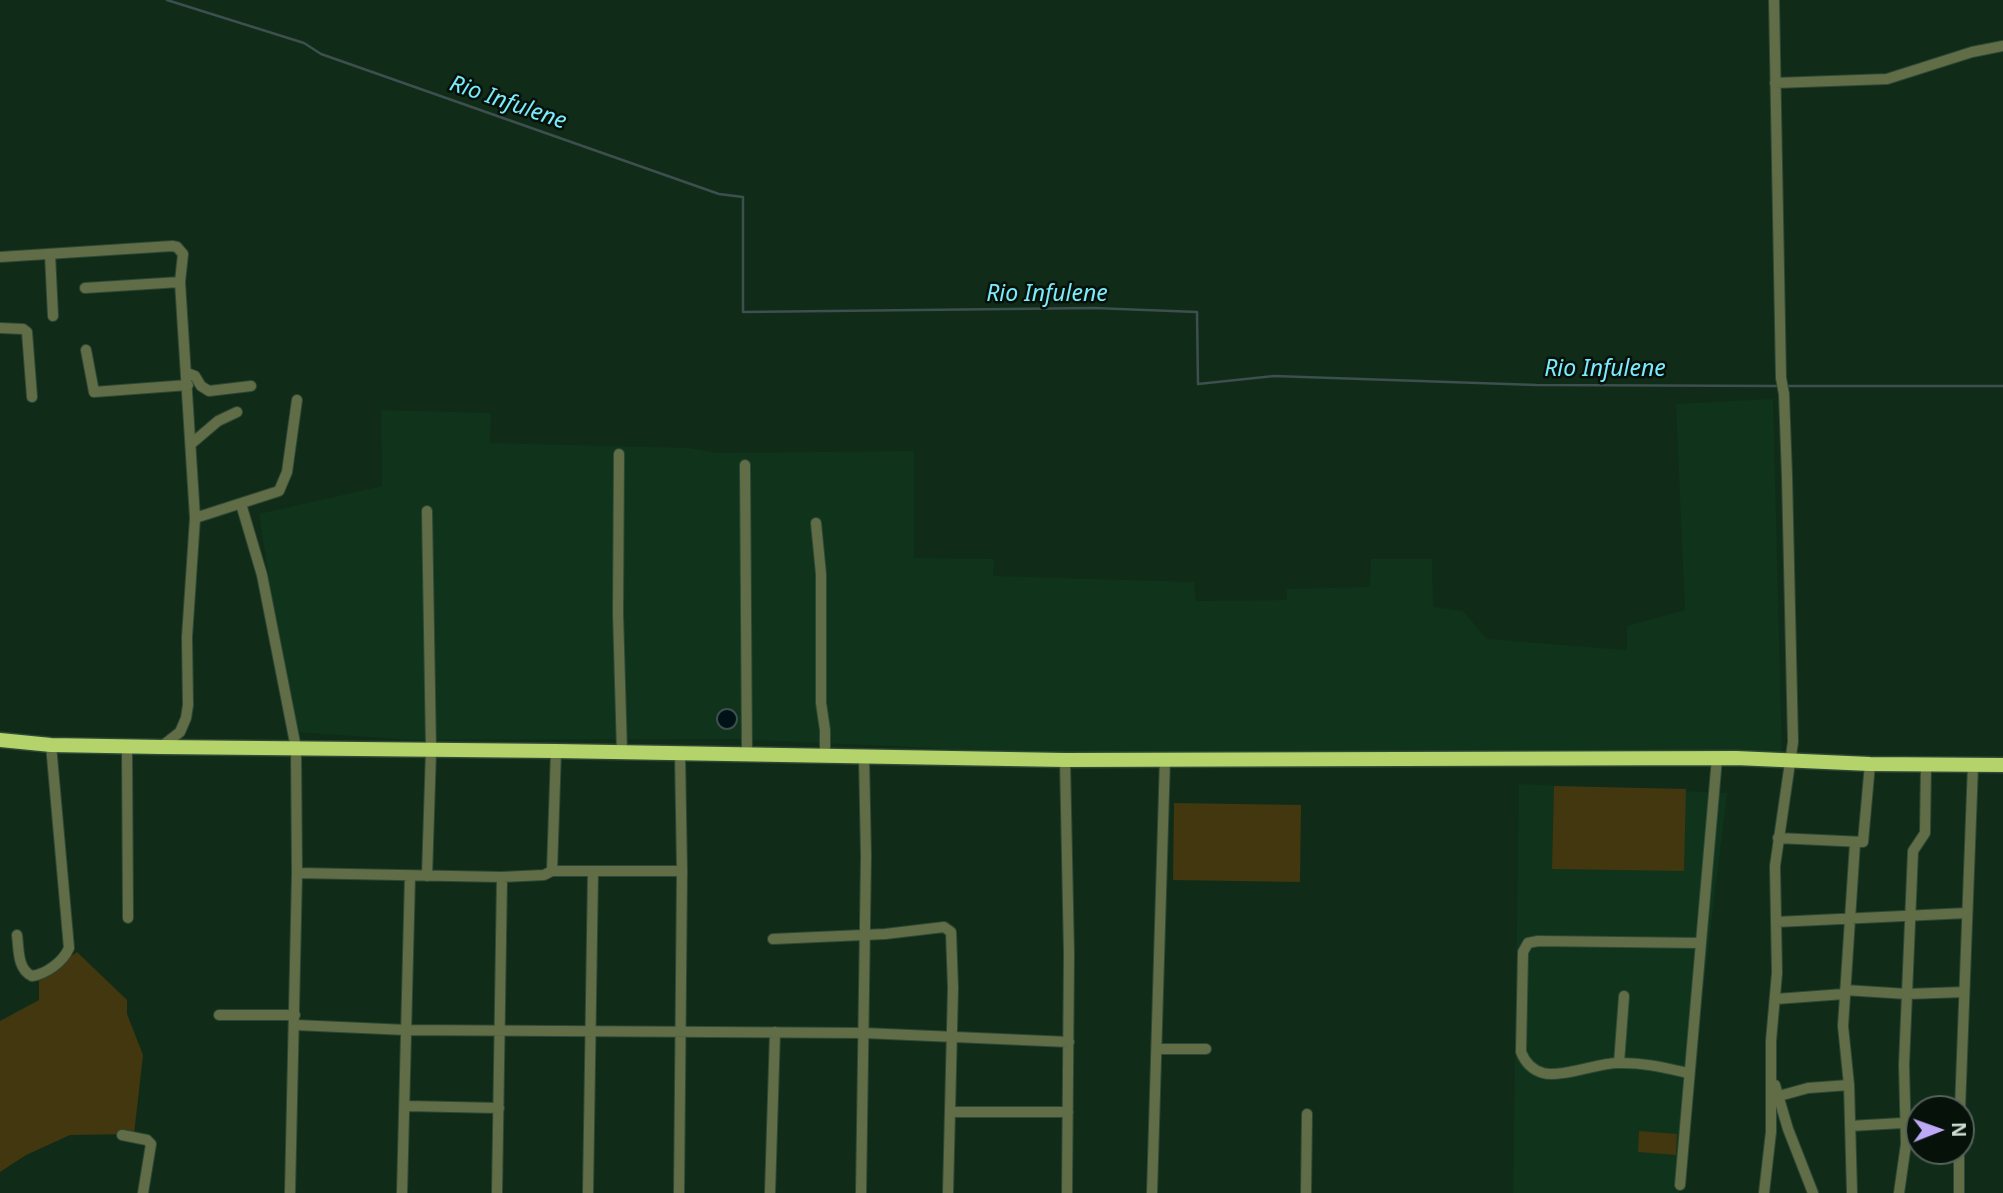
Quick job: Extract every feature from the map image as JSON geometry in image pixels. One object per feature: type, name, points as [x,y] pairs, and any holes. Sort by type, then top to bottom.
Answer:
[{"type":"highway","points":[[0,740],[51,745],[1065,760],[1717,758],[1870,764],[2003,765]]},
{"type":"street","points":[[1764,1193],[1771,1132],[1771,1041],[1776,999],[1774,876],[1793,742],[1784,394],[1781,378],[1774,0]]},
{"type":"street","points":[[1775,83],[1887,79],[1972,52],[2003,46]]},
{"type":"street","points":[[0,257],[177,247],[183,254],[180,282],[195,518],[187,636],[186,718],[180,732],[161,747]]},
{"type":"street","points":[[50,254],[53,316]]},
{"type":"street","points":[[85,288],[180,282]]},
{"type":"street","points":[[0,328],[23,329],[27,332],[32,397]]},
{"type":"street","points":[[86,350],[93,392],[188,385]]},
{"type":"street","points":[[187,373],[195,376],[201,386],[209,391],[251,386]]},
{"type":"street","points":[[195,518],[279,491],[284,485],[297,400]]},
{"type":"street","points":[[191,444],[218,421],[237,412]]},
{"type":"street","points":[[619,454],[618,613],[622,753]]},
{"type":"street","points":[[745,465],[747,755]]},
{"type":"street","points":[[241,504],[262,575],[296,748],[297,873],[290,1193]]},
{"type":"street","points":[[427,511],[431,750],[427,876]]},
{"type":"street","points":[[816,523],[821,574],[821,704],[825,755]]},
{"type":"street","points":[[17,935],[21,966],[24,972],[32,976],[46,971],[65,957],[69,948],[51,745]]},
{"type":"street","points":[[127,746],[128,918]]},
{"type":"street","points":[[552,871],[556,751]]},
{"type":"street","points":[[680,754],[680,1193]]},
{"type":"street","points":[[861,1193],[864,757]]},
{"type":"street","points":[[1152,1193],[1165,758]]},
{"type":"street","points":[[1680,1185],[1717,758]]},
{"type":"street","points":[[1065,760],[1069,1042],[1067,1193]]},
{"type":"street","points":[[1778,838],[1863,842],[1870,764]]},
{"type":"street","points":[[1850,1126],[1905,1122],[1904,1065],[1913,848],[1925,833],[1926,764]]},
{"type":"street","points":[[1960,1095],[1973,765]]},
{"type":"street","points":[[1852,1193],[1849,1085],[1843,1026],[1855,843]]},
{"type":"street","points":[[297,873],[502,877],[544,875],[552,871],[682,871]]},
{"type":"street","points":[[588,1193],[593,871]]},
{"type":"street","points":[[402,1193],[410,877]]},
{"type":"street","points":[[497,1193],[502,877]]},
{"type":"street","points":[[1776,922],[1967,913]]},
{"type":"street","points":[[773,939],[944,927],[951,932],[953,988],[948,1193]]},
{"type":"street","points":[[1688,1073],[1619,1063],[1550,1074],[1542,1073],[1528,1064],[1521,1052],[1524,946],[1538,941],[1700,943]]},
{"type":"street","points":[[1776,999],[1844,992],[1964,992]]},
{"type":"street","points":[[1619,1063],[1624,996]]},
{"type":"street","points":[[219,1015],[407,1030],[864,1033],[1069,1042]]},
{"type":"street","points":[[770,1193],[775,1032]]},
{"type":"street","points":[[1157,1049],[1206,1049]]},
{"type":"street","points":[[1772,1078],[1813,1193]]},
{"type":"street","points":[[1779,1096],[1808,1088],[1849,1085]]},
{"type":"street","points":[[406,1105],[499,1108]]},
{"type":"street","points":[[950,1111],[1068,1112]]},
{"type":"street","points":[[1306,1193],[1307,1114]]},
{"type":"street","points":[[122,1135],[148,1140],[151,1144],[143,1193]]},
{"type":"street","points":[[1899,1193],[1905,1154]]},
{"type":"street","points":[[1958,1193],[1959,1165]]},
{"type":"shaded area","points":[[1773,399],[1782,757],[1106,756],[735,739],[412,740],[293,732],[259,514],[382,486],[381,410],[491,413],[490,443],[689,448],[718,453],[914,451],[914,558],[994,559],[993,576],[1194,582],[1196,601],[1287,600],[1287,589],[1370,587],[1371,559],[1432,559],[1433,607],[1463,611],[1487,639],[1627,650],[1627,626],[1685,610],[1676,404]]},
{"type":"shaded area","points":[[727,709],[734,712],[737,719],[734,726],[727,729],[720,726],[717,719],[720,712]]},
{"type":"shaded area","points":[[1519,784],[1727,793],[1679,1193],[1513,1193]]},
{"type":"shaded area","points":[[1554,786],[1686,789],[1684,871],[1552,869]]},
{"type":"shaded area","points":[[1174,803],[1301,805],[1300,882],[1173,880]]},
{"type":"shaded area","points":[[77,952],[127,1000],[127,1014],[143,1055],[134,1134],[70,1135],[26,1155],[0,1172],[0,1021],[39,1000],[39,979]]},
{"type":"shaded area","points":[[1639,1131],[1677,1134],[1676,1155],[1638,1152]]},
{"type":"waterway","name":"Rio Infulene","points":[[167,0],[304,43],[321,54],[719,194],[743,197],[743,312],[1094,308],[1197,312],[1198,384],[1274,376],[1536,385],[1779,386]]},
{"type":"waterway","name":"Rio Infulene","points":[[1786,386],[2003,386]]}]
